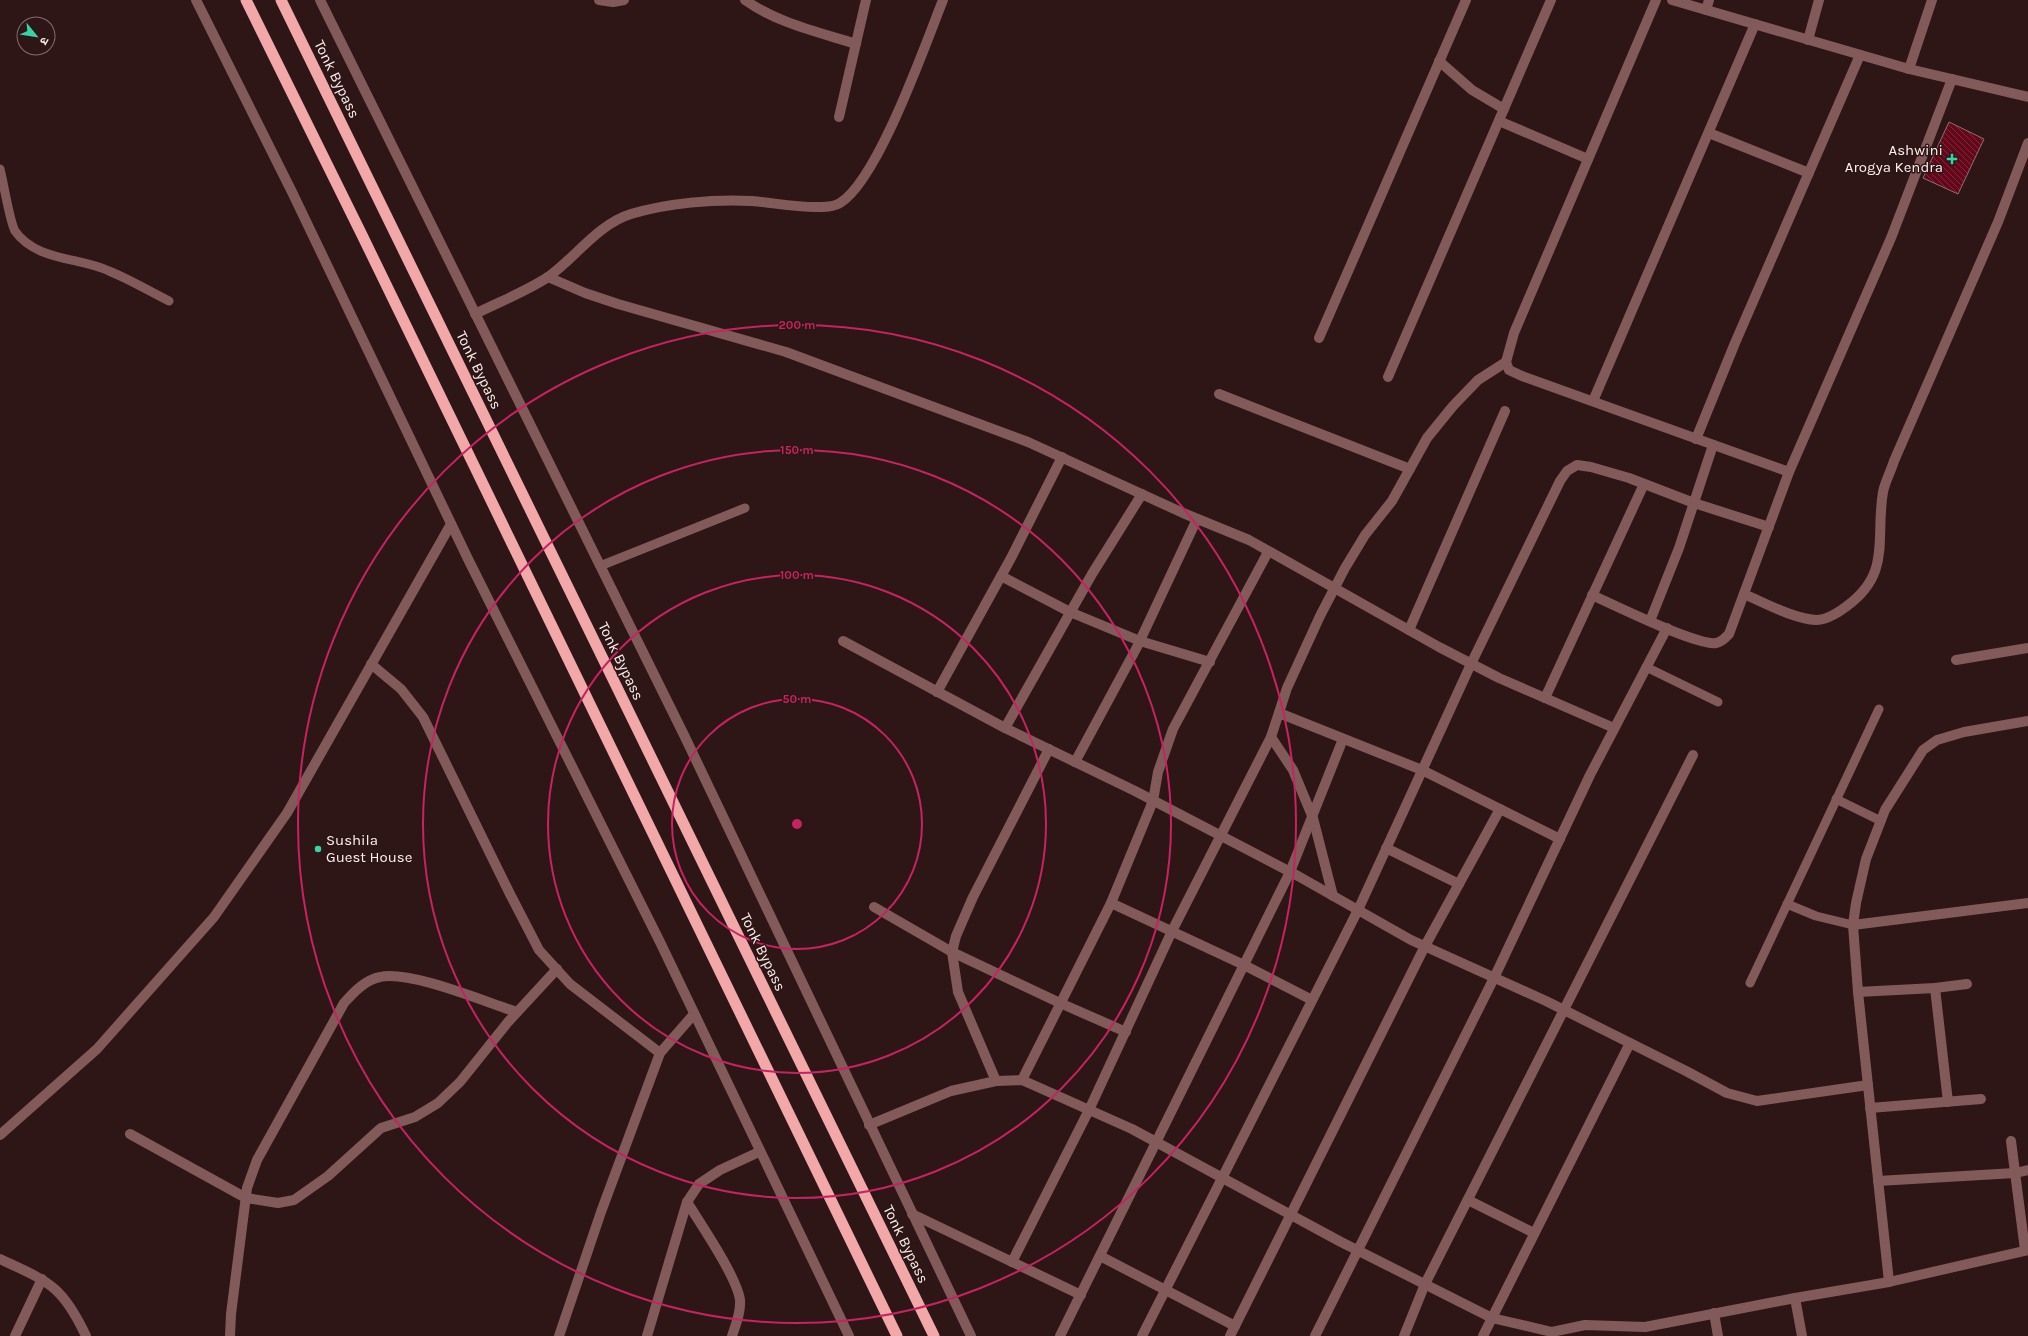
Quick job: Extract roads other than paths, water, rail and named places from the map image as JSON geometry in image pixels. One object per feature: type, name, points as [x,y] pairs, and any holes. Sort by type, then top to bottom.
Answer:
[{"type":"highway","points":[[246,0],[362,234],[897,1336]]},
{"type":"highway","name":"Tonk Bypass","points":[[281,0],[934,1336]]},
{"type":"street","points":[[196,0],[292,192],[451,524],[660,942],[759,1152],[849,1336]]},
{"type":"street","points":[[320,0],[687,742],[971,1336]]},
{"type":"street","points":[[599,0],[613,2],[624,0]]},
{"type":"street","points":[[745,0],[762,12],[856,44]]},
{"type":"street","points":[[839,117],[866,0]]},
{"type":"street","points":[[476,314],[548,277],[579,251],[596,233],[629,215],[677,203],[750,201],[822,208],[839,204],[856,188],[873,162],[899,107],[943,0]]},
{"type":"street","points":[[1319,338],[1466,0]]},
{"type":"street","points":[[1388,377],[1551,0]]},
{"type":"street","points":[[1656,0],[1514,333],[1506,362],[1509,370],[1522,376],[1789,472]]},
{"type":"street","points":[[1672,0],[1707,5],[1756,24],[1860,55],[1909,69],[2028,97]]},
{"type":"street","points":[[1808,40],[1819,0]]},
{"type":"street","points":[[1909,69],[1932,0]]},
{"type":"street","points":[[1593,402],[1756,24]]},
{"type":"street","points":[[1696,439],[1735,343],[1860,55]]},
{"type":"street","points":[[1439,61],[1472,90],[1504,109]]},
{"type":"street","points":[[1592,595],[1650,621],[1699,640],[1715,643],[1723,640],[1729,634],[1734,624],[1789,472],[1891,238],[1952,79]]},
{"type":"street","points":[[1499,121],[1588,159]]},
{"type":"street","points":[[1709,133],[1809,173]]},
{"type":"street","points":[[1744,594],[1801,618],[1818,620],[1839,612],[1859,597],[1866,588],[1875,572],[1880,552],[1883,492],[1885,485],[1998,222],[2028,143]]},
{"type":"street","points":[[548,277],[585,293],[612,302],[786,352],[1028,442],[1197,519],[1249,540],[1334,589],[1471,664],[1614,728]]},
{"type":"street","points":[[1012,1262],[1089,1110],[1172,931],[1222,837],[1272,737],[1287,688],[1334,589],[1365,535],[1392,501],[1427,438],[1453,406],[1478,380],[1506,362]]},
{"type":"street","points":[[1219,394],[1410,469]]},
{"type":"street","points":[[1409,630],[1505,411]]},
{"type":"street","points":[[1650,621],[1679,548],[1713,445]]},
{"type":"street","points":[[937,692],[1001,576],[1062,457]]},
{"type":"street","points":[[1142,1336],[1358,910],[1471,664],[1560,481],[1567,471],[1577,466],[1591,467],[1644,484],[1694,503],[1769,527]]},
{"type":"street","points":[[1545,698],[1644,484]]},
{"type":"street","points":[[1005,728],[1092,574],[1142,494]]},
{"type":"street","points":[[1075,762],[1140,641],[1197,519]]},
{"type":"street","points":[[0,1136],[97,1049],[214,917],[287,813],[451,524]]},
{"type":"street","points":[[1022,1080],[1111,903],[1153,800],[1158,772],[1173,729],[1268,552]]},
{"type":"street","points":[[1001,576],[1070,612],[1140,641],[1210,662]]},
{"type":"street","points":[[1315,1336],[1494,978],[1614,728],[1667,628]]},
{"type":"street","points":[[843,641],[1005,728],[1153,800],[1290,872],[1425,946],[1630,1043],[1727,1093],[1757,1101],[1868,1085]]},
{"type":"street","points":[[1956,660],[2028,648]]},
{"type":"street","points":[[371,664],[401,689],[423,717],[539,950],[570,984],[660,1053]]},
{"type":"street","points":[[1279,712],[1422,770],[1560,839]]},
{"type":"street","points":[[1889,1282],[1858,992],[1853,924],[1866,859],[1885,810],[1923,750],[1937,740],[1964,732],[2028,721]]},
{"type":"street","points":[[1272,737],[1293,770],[1313,818],[1333,896]]},
{"type":"street","points":[[1060,1336],[1290,872],[1313,818],[1343,739]]},
{"type":"street","points":[[996,1081],[958,992],[952,952],[956,936],[974,897],[1049,749]]},
{"type":"street","points":[[1404,1336],[1425,1284],[1693,755]]},
{"type":"street","points":[[1230,1336],[1425,946],[1500,809]]},
{"type":"street","points":[[1386,848],[1459,884]]},
{"type":"street","points":[[1111,903],[1244,965],[1312,1000]]},
{"type":"street","points":[[1853,924],[2028,903]]},
{"type":"street","points":[[874,907],[952,952],[1060,1003],[1126,1032]]},
{"type":"street","points":[[130,1134],[246,1198],[278,1203],[294,1200],[328,1176],[381,1128],[415,1117],[438,1104],[460,1082],[517,1012],[557,969]]},
{"type":"street","points":[[230,1336],[231,1314],[247,1188],[257,1160],[344,1003],[359,987],[379,977],[396,974],[426,982],[517,1012]]},
{"type":"street","points":[[1858,992],[1935,988],[1968,984]]},
{"type":"street","points":[[1935,988],[1948,1102]]},
{"type":"street","points":[[559,1336],[601,1212],[660,1053],[694,1014]]},
{"type":"street","points":[[1483,1336],[1630,1043]]},
{"type":"street","points":[[869,1125],[951,1091],[996,1081],[1022,1080],[1156,1142],[1290,1215],[1492,1318],[1552,1334],[1585,1325],[1644,1331],[1714,1314],[1889,1282],[2026,1250],[2011,1141]]},
{"type":"street","points":[[1870,1108],[1981,1099]]},
{"type":"street","points":[[648,1336],[687,1202],[699,1184],[720,1170],[759,1152]]},
{"type":"street","points":[[1878,1181],[2015,1173],[2028,1170]]},
{"type":"street","points":[[1468,1200],[1534,1233]]},
{"type":"street","points":[[687,1202],[721,1257],[737,1290],[740,1310],[732,1336]]},
{"type":"street","points":[[912,1214],[1081,1295]]},
{"type":"street","points":[[1100,1256],[1236,1326]]},
{"type":"street","points":[[0,1260],[51,1284],[64,1296],[86,1336]]},
{"type":"street","points":[[15,1336],[42,1279]]},
{"type":"street","points":[[1795,1298],[1802,1336]]},
{"type":"street","points":[[1714,1314],[1718,1336]]},
{"type":"lane","points":[[0,168],[15,230],[33,248],[56,257],[85,262],[109,271],[169,301]]},
{"type":"lane","points":[[600,566],[745,508]]},
{"type":"lane","points":[[1646,667],[1718,702]]},
{"type":"lane","points":[[1750,983],[1879,708]]},
{"type":"lane","points":[[1836,799],[1880,821]]},
{"type":"lane","points":[[1787,904],[1816,916],[1853,924]]},
{"type":"place","name":"Ashwini Arogya Kendra","points":[[1952,159]]},
{"type":"place","name":"Sushila Guest House","points":[[318,849]]}]
